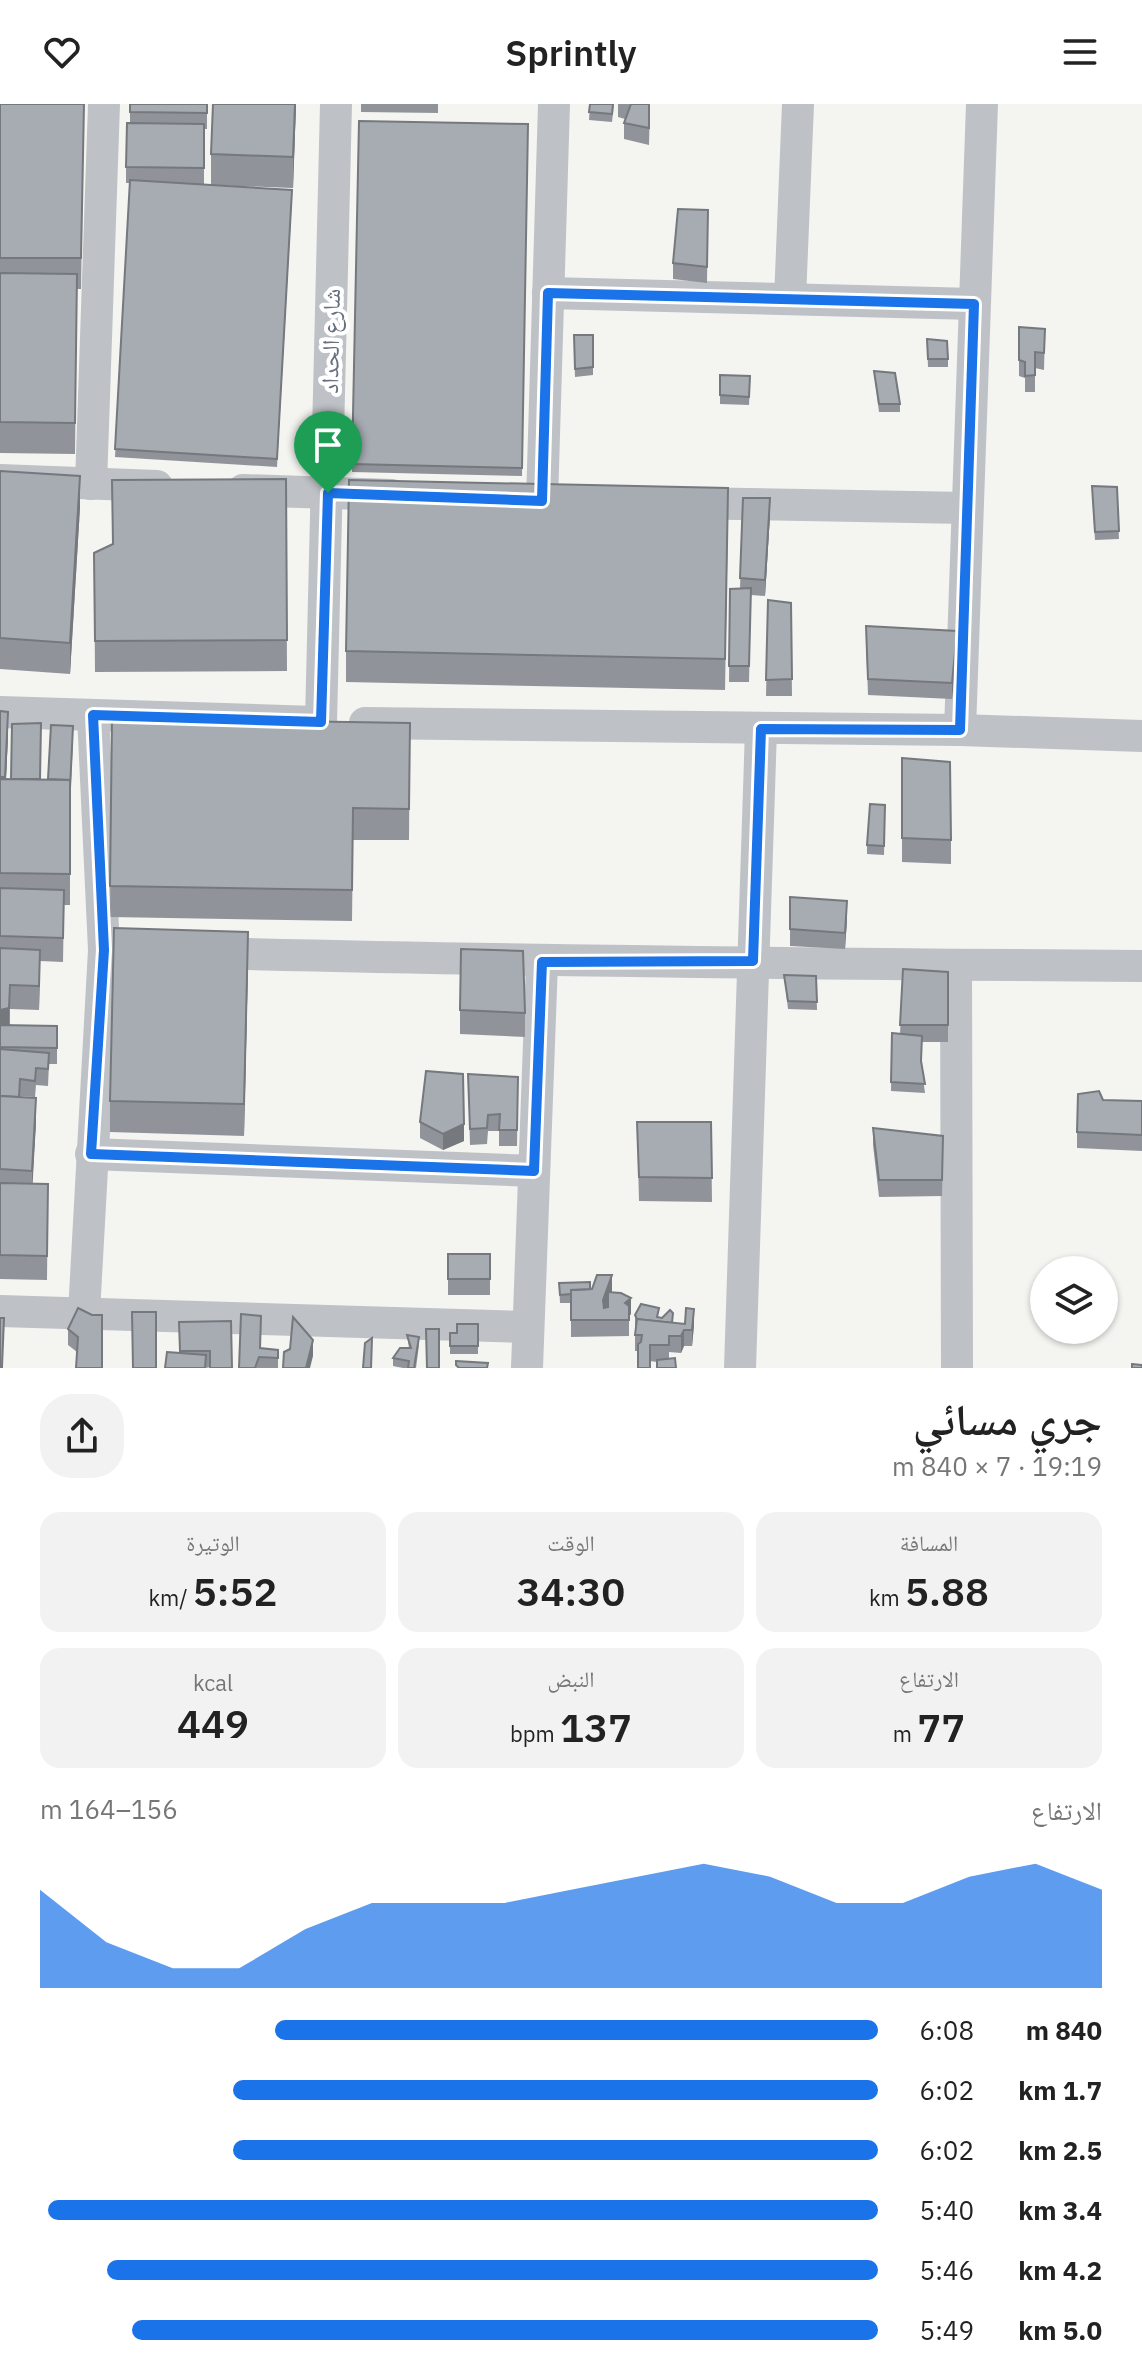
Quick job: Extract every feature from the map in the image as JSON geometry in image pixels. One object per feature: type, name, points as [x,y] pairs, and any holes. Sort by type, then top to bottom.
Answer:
[{"type":"street","points":[[91,484],[104,104]]},
{"type":"street","name":"شارع الحداد","points":[[321,722],[336,104]]},
{"type":"street","points":[[542,500],[554,104]]},
{"type":"street","points":[[790,299],[798,104]]},
{"type":"street","points":[[960,730],[982,104]]},
{"type":"street","points":[[548,293],[974,304]]},
{"type":"street","points":[[0,480],[419,496]]},
{"type":"street","points":[[652,503],[967,508]]},
{"type":"street","points":[[0,712],[321,722],[960,730],[1142,736]]},
{"type":"street","points":[[84,1313],[104,950],[93,715]]},
{"type":"street","points":[[740,1368],[761,729]]},
{"type":"street","points":[[104,950],[542,962],[753,961],[1142,966]]},
{"type":"street","points":[[527,1368],[542,962]]},
{"type":"street","points":[[956,965],[957,1368]]},
{"type":"street","points":[[91,1154],[534,1171]]},
{"type":"street","points":[[0,1311],[528,1327]]},
{"type":"building","points":[[0,104],[84,104],[81,258],[0,258]]},
{"type":"building","points":[[130,104],[207,104],[207,113],[130,112]]},
{"type":"building","points":[[213,104],[295,104],[293,157],[211,154]]},
{"type":"building","points":[[590,104],[613,104],[612,114],[589,112]]},
{"type":"building","points":[[631,104],[649,104],[649,128],[624,123]]},
{"type":"building","points":[[359,121],[528,124],[522,468],[352,464]]},
{"type":"building","points":[[127,123],[204,124],[204,168],[126,167]]},
{"type":"building","points":[[130,180],[292,190],[277,459],[115,449]]},
{"type":"building","points":[[678,209],[708,210],[707,267],[673,263]]},
{"type":"building","points":[[0,273],[77,274],[75,423],[0,422]]},
{"type":"building","points":[[1019,327],[1045,329],[1044,353],[1035,352],[1035,375],[1025,376],[1025,362],[1019,360]]},
{"type":"building","points":[[574,335],[593,335],[593,367],[575,369]]},
{"type":"building","points":[[927,339],[947,341],[948,359],[928,359]]},
{"type":"building","points":[[874,371],[895,373],[900,404],[879,404]]},
{"type":"building","points":[[720,375],[750,376],[749,397],[720,395]]},
{"type":"building","points":[[0,471],[80,476],[70,643],[0,638]]},
{"type":"building","points":[[286,479],[287,640],[95,641],[94,553],[113,544],[112,480]]},
{"type":"building","points":[[349,480],[728,488],[725,659],[346,651]]},
{"type":"building","points":[[1092,486],[1117,487],[1119,531],[1095,532]]},
{"type":"building","points":[[743,498],[770,498],[765,580],[740,578]]},
{"type":"building","points":[[751,588],[749,666],[729,666],[730,589]]},
{"type":"building","points":[[768,600],[791,603],[792,679],[766,680]]},
{"type":"building","points":[[866,626],[957,631],[952,683],[868,679]]},
{"type":"building","points":[[0,711],[8,712],[5,777],[0,777]]},
{"type":"building","points":[[112,718],[410,723],[409,809],[353,808],[352,890],[110,886]]},
{"type":"building","points":[[41,723],[40,779],[11,779],[12,724]]},
{"type":"building","points":[[51,725],[73,726],[70,788],[70,780],[48,779]]},
{"type":"building","points":[[902,758],[950,762],[951,840],[902,838]]},
{"type":"building","points":[[0,779],[70,780],[70,874],[0,873]]},
{"type":"building","points":[[870,804],[885,805],[884,846],[867,845]]},
{"type":"building","points":[[0,888],[64,890],[63,938],[0,936]]},
{"type":"building","points":[[790,897],[847,901],[845,933],[790,929]]},
{"type":"building","points":[[114,928],[248,932],[244,1104],[110,1101]]},
{"type":"building","points":[[0,948],[40,950],[39,986],[10,985],[9,1008],[0,1010]]},
{"type":"building","points":[[461,949],[523,951],[525,1013],[460,1010]]},
{"type":"building","points":[[903,969],[948,972],[948,1025],[900,1025]]},
{"type":"building","points":[[784,975],[816,976],[817,1002],[788,1001]]},
{"type":"building","points":[[0,1025],[57,1026],[57,1048],[0,1047]]},
{"type":"building","points":[[892,1033],[922,1036],[921,1061],[925,1084],[891,1082]]},
{"type":"building","points":[[0,1049],[49,1053],[48,1069],[36,1068],[35,1081],[20,1079],[19,1097],[0,1096]]},
{"type":"building","points":[[426,1071],[463,1074],[464,1124],[443,1134],[420,1122]]},
{"type":"building","points":[[468,1074],[518,1077],[517,1130],[499,1130],[500,1114],[488,1115],[487,1128],[470,1129]]},
{"type":"building","points":[[1099,1091],[1103,1100],[1142,1101],[1142,1135],[1077,1132],[1078,1094]]},
{"type":"building","points":[[0,1096],[36,1098],[32,1171],[0,1169]]},
{"type":"building","points":[[637,1122],[711,1122],[712,1178],[639,1177]]},
{"type":"building","points":[[873,1128],[943,1136],[942,1180],[879,1180]]},
{"type":"building","points":[[0,1183],[48,1184],[47,1256],[0,1255]]},
{"type":"building","points":[[448,1254],[490,1254],[490,1279],[448,1279]]},
{"type":"building","points":[[597,1275],[612,1275],[603,1300],[604,1308],[608,1307],[608,1292],[631,1298],[625,1303],[629,1306],[629,1320],[571,1320],[571,1290],[592,1289]]},
{"type":"building","points":[[590,1282],[590,1289],[571,1290],[571,1294],[560,1295],[559,1283]]},
{"type":"building","points":[[641,1304],[659,1308],[657,1317],[662,1318],[670,1310],[673,1313],[672,1323],[637,1319],[635,1315]]},
{"type":"building","points":[[78,1308],[92,1315],[102,1315],[102,1368],[76,1368],[78,1337],[68,1329]]},
{"type":"building","points":[[686,1308],[694,1309],[692,1330],[684,1330],[681,1336],[669,1336],[669,1345],[650,1345],[650,1368],[638,1368],[638,1344],[642,1335],[635,1335],[637,1319],[685,1324]]},
{"type":"building","points":[[132,1312],[156,1312],[156,1368],[133,1368]]},
{"type":"building","points":[[241,1314],[261,1316],[260,1348],[278,1350],[278,1358],[259,1357],[255,1368],[239,1368]]},
{"type":"building","points":[[293,1317],[313,1340],[306,1368],[283,1368],[284,1352],[290,1349]]},
{"type":"building","points":[[0,1318],[4,1318],[2,1367],[0,1367]]},
{"type":"building","points":[[231,1321],[232,1368],[210,1368],[210,1351],[180,1351],[179,1322]]},
{"type":"building","points":[[457,1324],[478,1324],[478,1346],[450,1346],[450,1333],[457,1333]]},
{"type":"building","points":[[426,1329],[439,1329],[439,1368],[427,1368]]},
{"type":"building","points":[[407,1335],[419,1337],[414,1368],[408,1368],[409,1361],[393,1358],[400,1348],[411,1348]]},
{"type":"building","points":[[372,1338],[371,1368],[363,1368],[365,1343]]},
{"type":"building","points":[[167,1352],[206,1355],[205,1368],[165,1368]]},
{"type":"building","points":[[675,1358],[676,1368],[657,1368],[657,1360]]},
{"type":"building","points":[[456,1361],[488,1363],[487,1368],[459,1368]]},
{"type":"route","points":[[548,293],[974,304],[960,730],[761,729],[753,961],[542,962],[534,1171],[91,1154],[104,950],[93,715],[321,722],[328,493],[542,501],[548,293]]}]
